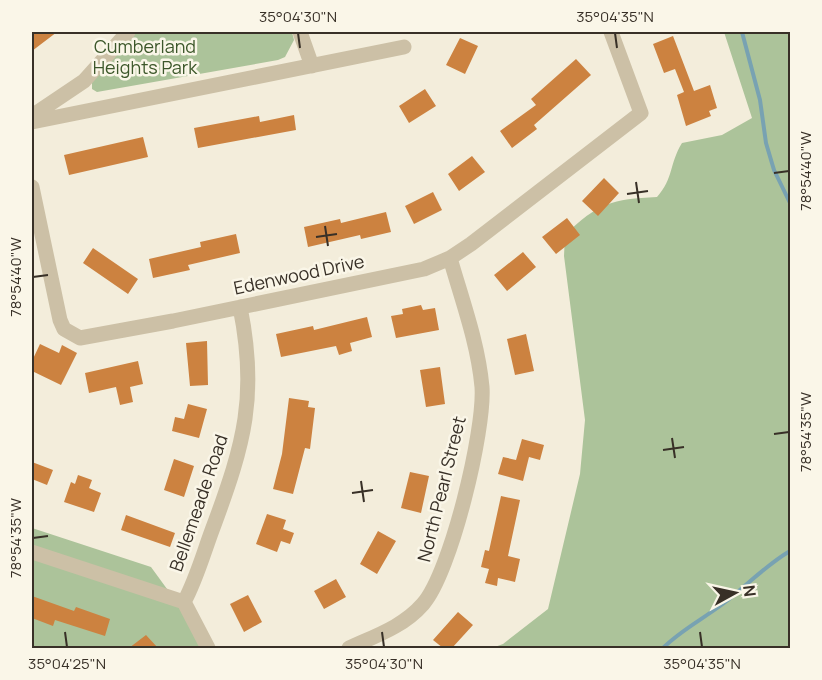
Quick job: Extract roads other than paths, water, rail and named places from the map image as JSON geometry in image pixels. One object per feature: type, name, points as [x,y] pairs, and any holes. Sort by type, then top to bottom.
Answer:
[{"type":"street","points":[[32,116],[84,81],[128,32]]},
{"type":"street","points":[[300,32],[312,66]]},
{"type":"street","name":"Edenwood Drive","points":[[32,187],[60,320],[64,329],[80,338],[424,269],[450,258],[641,113],[611,32]]},
{"type":"street","points":[[32,122],[404,47]]},
{"type":"street","name":"North Pearl Street","points":[[349,648],[396,627],[418,609],[435,587],[452,538],[479,435],[482,388],[474,342],[450,258]]},
{"type":"street","name":"Bellemeade Road","points":[[184,602],[228,488],[243,438],[249,383],[240,307]]},
{"type":"street","points":[[32,552],[184,602],[208,648]]},
{"type":"waterway","points":[[742,32],[760,100],[766,143],[774,170],[790,203]]},
{"type":"waterway","points":[[663,648],[790,551]]},
{"type":"park label","name":"Cumberland Heights Park","points":[[145,57]]}]
